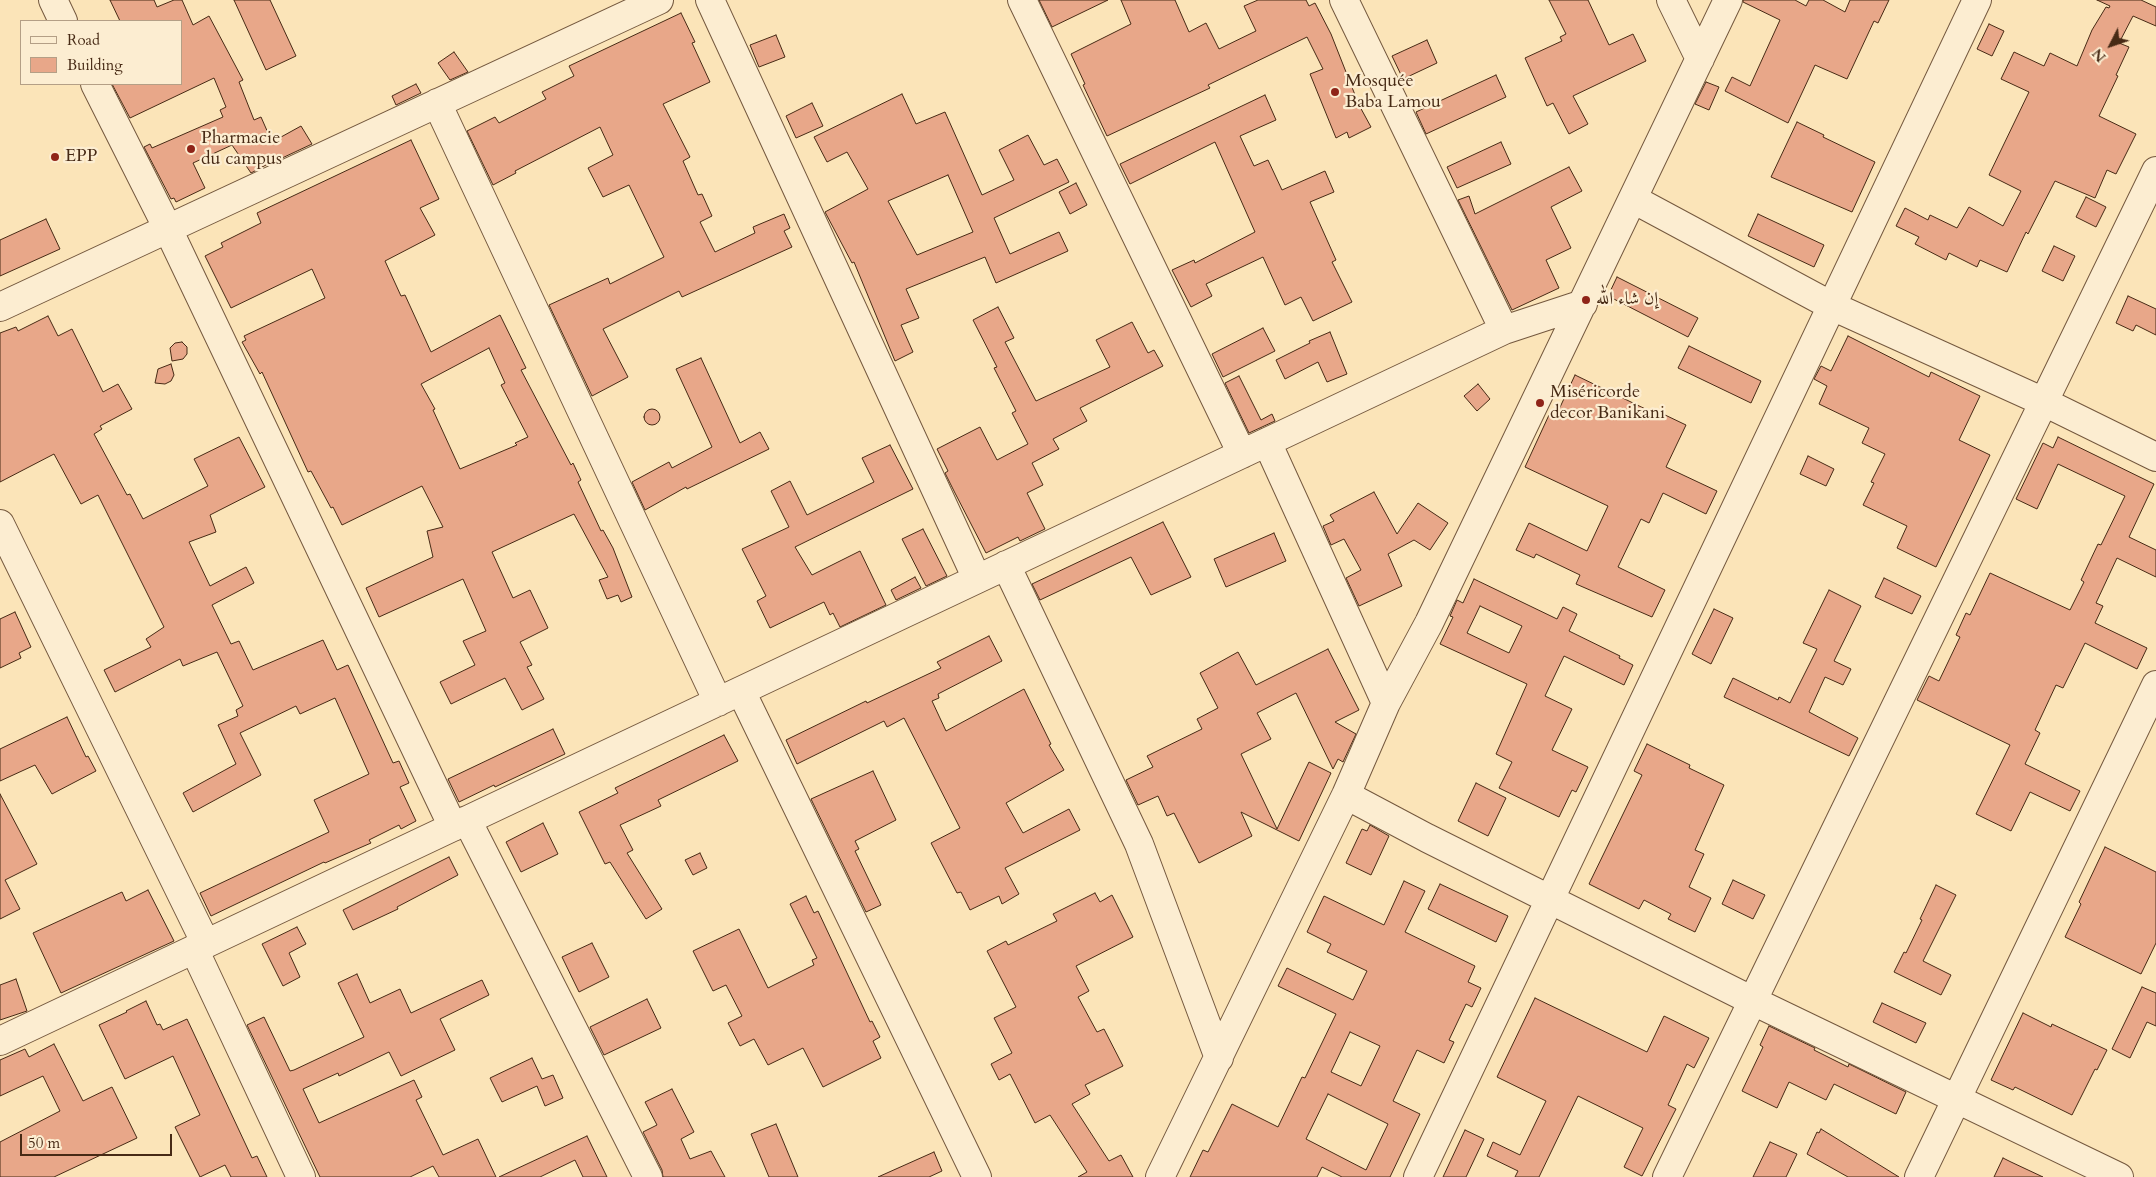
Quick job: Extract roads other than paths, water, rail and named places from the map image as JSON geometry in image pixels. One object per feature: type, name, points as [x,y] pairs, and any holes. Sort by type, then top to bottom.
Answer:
[{"type":"street","points":[[53,0],[63,20]]},
{"type":"street","points":[[0,307],[659,0]]},
{"type":"street","points":[[710,0],[977,579]]},
{"type":"street","points":[[1022,0],[1242,454]]},
{"type":"street","points":[[1344,0],[1504,330]]},
{"type":"street","points":[[1671,0],[1700,59]]},
{"type":"street","points":[[1160,1177],[1346,795],[1386,703],[1429,623],[1728,0]]},
{"type":"street","points":[[1418,1177],[1977,0]]},
{"type":"street","points":[[96,85],[460,823],[648,1177]]},
{"type":"street","points":[[436,103],[730,696],[976,1177]]},
{"type":"street","points":[[1667,1177],[2156,171]]},
{"type":"street","points":[[1633,199],[1832,306],[1920,348],[2044,402],[2156,457]]},
{"type":"street","points":[[0,1041],[1504,330],[1583,304]]},
{"type":"street","points":[[1267,442],[1386,703]]},
{"type":"street","points":[[0,524],[200,946],[301,1177]]},
{"type":"street","points":[[1006,565],[1139,844],[1219,1058]]},
{"type":"street","points":[[1919,1177],[2156,685]]},
{"type":"street","points":[[1346,795],[1753,1001],[2119,1177]]},
{"type":"place","name":"Mosquée Baba Lamou","points":[[1335,92]]},
{"type":"place","name":"Pharmacie du campus","points":[[191,149]]},
{"type":"place","name":"EPP","points":[[55,157]]},
{"type":"place","name":"إن شاء الله","points":[[1586,300]]},
{"type":"place","name":"Miséricorde decor Banikani","points":[[1540,403]]}]
